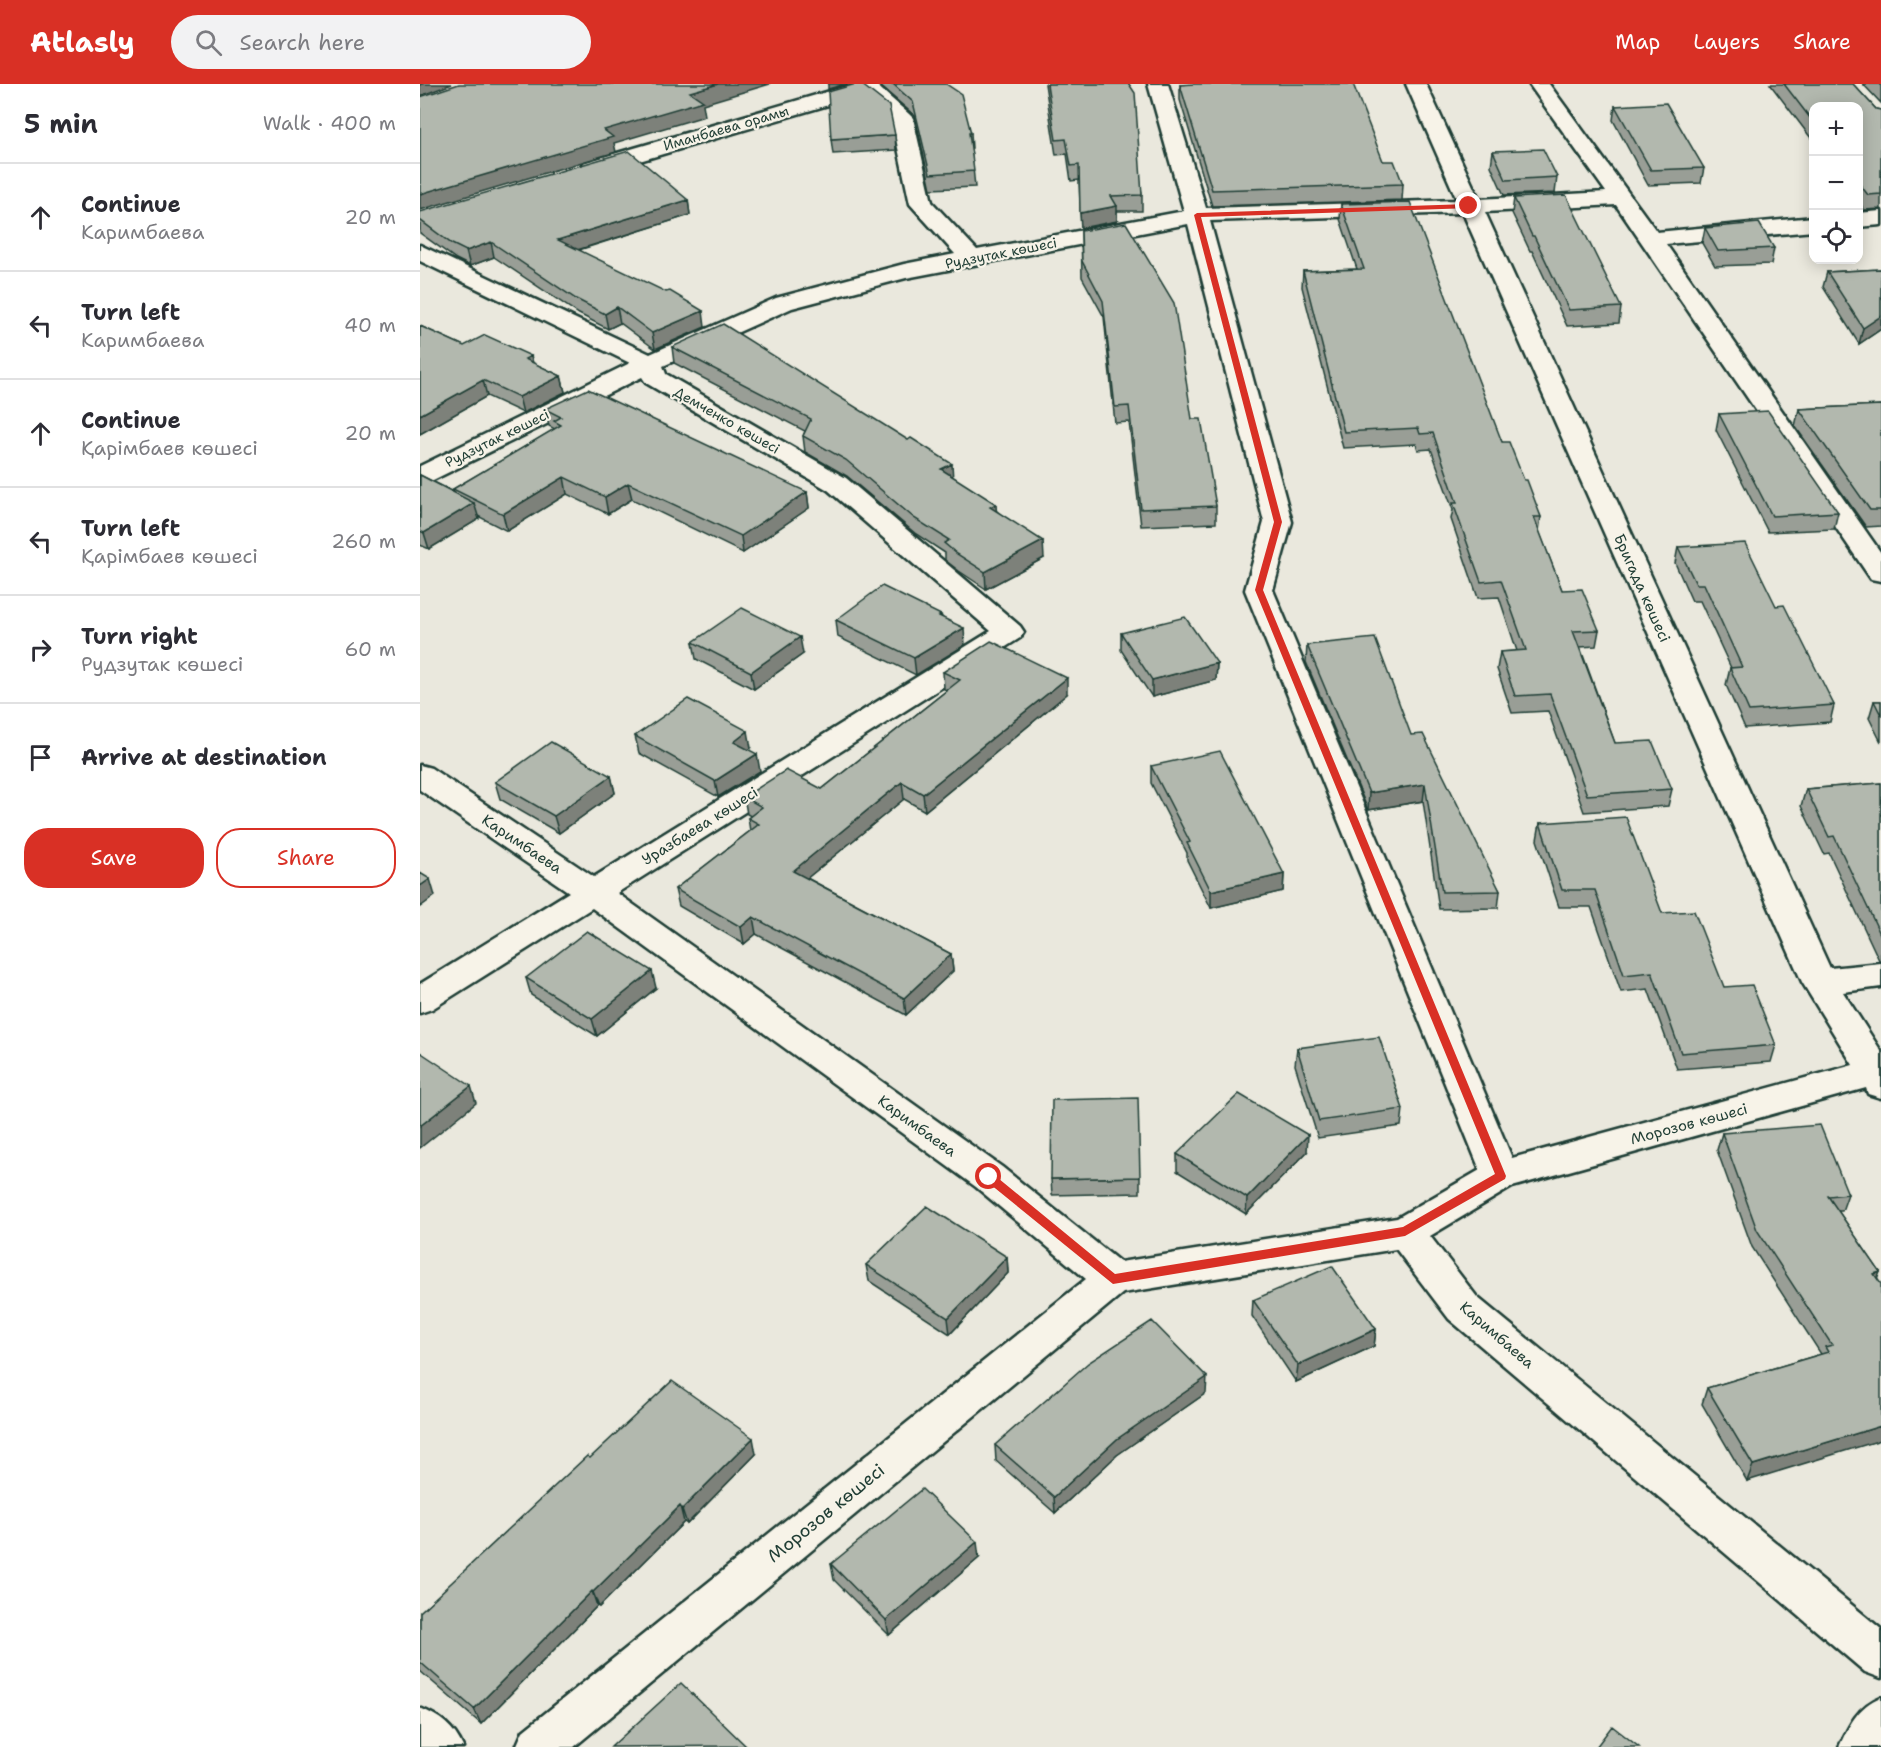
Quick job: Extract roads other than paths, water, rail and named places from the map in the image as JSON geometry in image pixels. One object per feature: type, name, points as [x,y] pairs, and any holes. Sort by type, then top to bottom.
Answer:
[{"type":"street","points":[[1158,84],[1197,215],[1278,522],[1259,590],[1501,1176]]},
{"type":"street","name":"Бригада көшесі","points":[[1416,84],[1820,982],[1879,1078]]},
{"type":"street","points":[[1539,84],[1622,198],[1881,573]]},
{"type":"street","name":"Иманбаева орамы","points":[[569,175],[866,87],[902,118],[921,204],[972,259]]},
{"type":"street","name":"Рудзутак көшесі","points":[[420,476],[650,363],[784,303],[904,271],[1197,215],[1469,206],[1622,198]]},
{"type":"street","points":[[1863,220],[1881,218]]},
{"type":"street","points":[[1650,239],[1809,224]]},
{"type":"street","name":"Демченко көшесі","points":[[420,252],[650,363],[655,378],[837,484],[1010,632]]},
{"type":"street","name":"Уразбаева көшесі","points":[[420,1000],[1010,632]]},
{"type":"street","name":"Каримбаева","points":[[420,775],[593,892],[989,1177],[1113,1279]]},
{"type":"street","points":[[1820,982],[1881,975]]},
{"type":"street","name":"Морозов көшесі","points":[[1405,1232],[1501,1176],[1879,1078]]},
{"type":"street","points":[[1113,1279],[1405,1232]]},
{"type":"street","name":"Каримбаева","points":[[1405,1232],[1463,1308],[1881,1657]]},
{"type":"street","name":"Морозов көшесі","points":[[539,1747],[1113,1279]]},
{"type":"street","points":[[1862,1747],[1881,1719]]},
{"type":"street","points":[[420,1730],[440,1747]]}]
